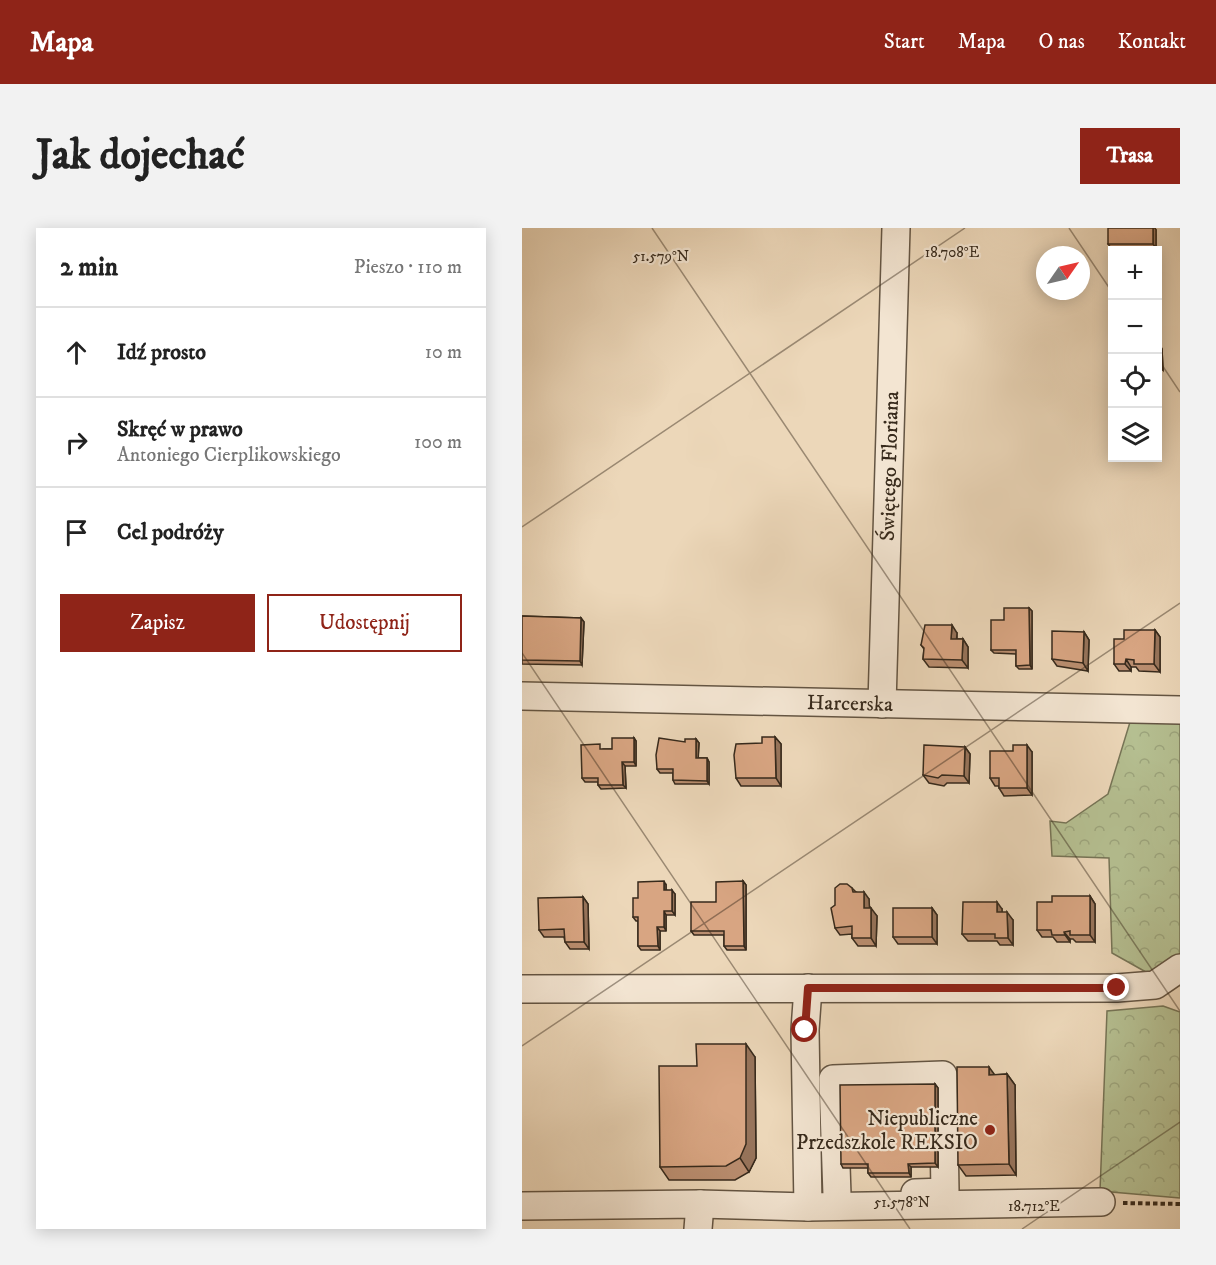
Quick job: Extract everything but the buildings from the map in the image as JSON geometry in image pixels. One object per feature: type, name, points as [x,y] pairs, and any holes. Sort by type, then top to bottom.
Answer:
[{"type":"street","name":"Świętego Floriana","points":[[882,705],[896,228]]},
{"type":"street","name":"Harcerska","points":[[522,696],[1180,710]]},
{"type":"street","points":[[522,989],[1117,988],[1155,985],[1180,968]]},
{"type":"street","points":[[808,988],[805,1030],[808,1202]]},
{"type":"street","points":[[522,1206],[699,1217],[837,1196],[945,1192],[943,1074],[833,1079],[837,1196]]},
{"type":"street","points":[[808,1202],[1101,1202]]},
{"type":"path","points":[[1101,1202],[1180,1204]]},
{"type":"green space","points":[[1134,709],[1180,710],[1180,968],[1162,981],[1112,953],[1109,858],[1052,856],[1050,821],[1066,823],[1108,794]]},
{"type":"green space","points":[[1163,1006],[1180,1012],[1180,1198],[1100,1191],[1107,1011]]},
{"type":"place","name":"Niepubliczne Przedszkole REKSIO","points":[[990,1130]]},
{"type":"route","points":[[805,1030],[808,988],[1117,988]]}]
